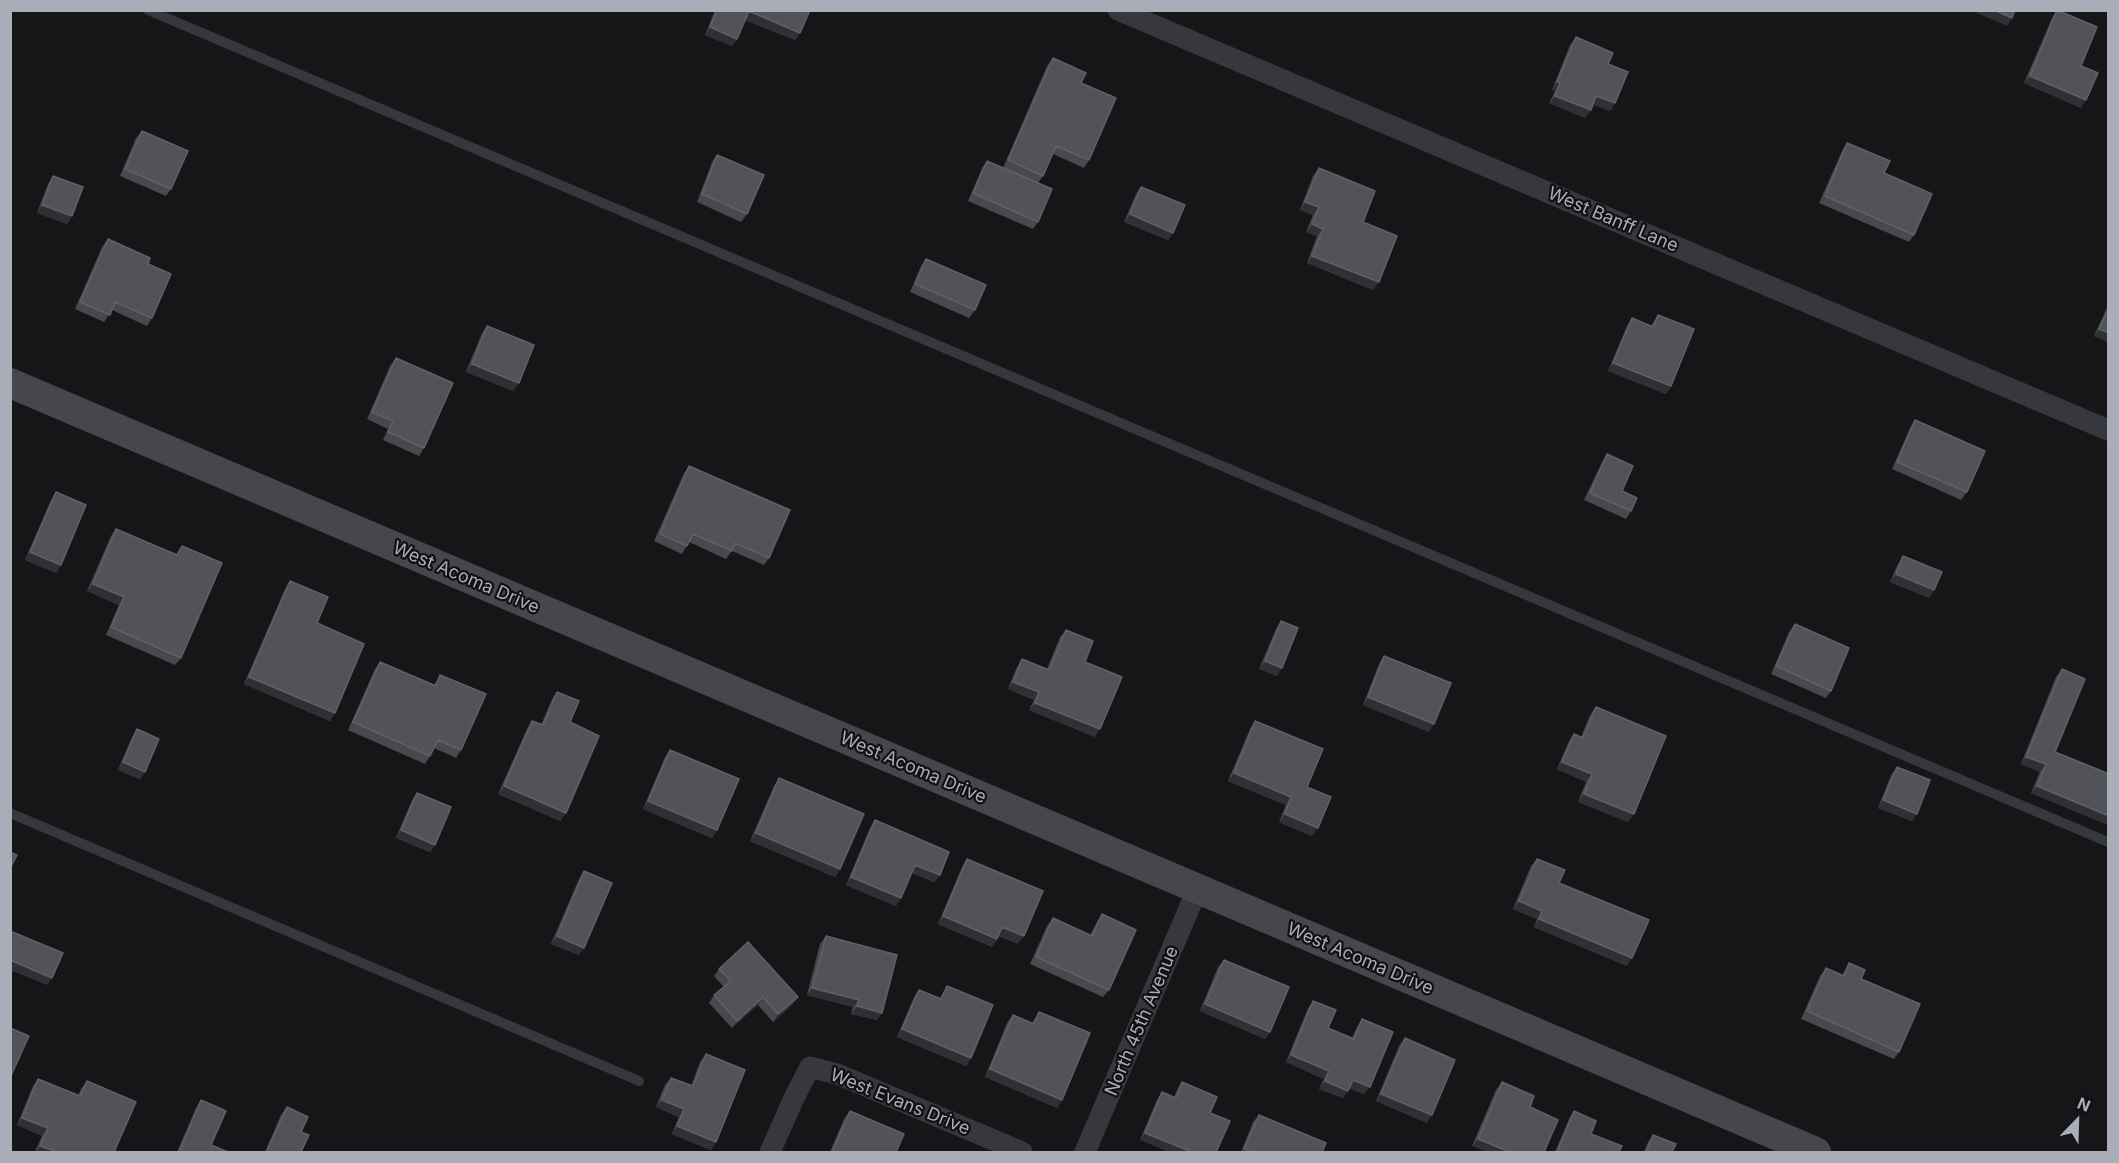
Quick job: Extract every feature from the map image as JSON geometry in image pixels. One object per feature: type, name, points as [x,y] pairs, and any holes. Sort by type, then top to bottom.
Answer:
[{"type":"street","name":"West Banff Lane","points":[[1118,10],[2109,430]]},
{"type":"street","name":"West Acoma Drive","points":[[10,383],[1816,1152]]},
{"type":"street","name":"North 45th Avenue","points":[[1085,1152],[1197,890]]},
{"type":"street","name":"West Evans Drive","points":[[770,1152],[810,1067],[837,1074],[1022,1152]]},
{"type":"lane","points":[[148,10],[2109,842]]},
{"type":"lane","points":[[10,813],[639,1081]]},
{"type":"building","points":[[717,10],[810,10],[800,33],[749,11],[737,39],[710,27]]},
{"type":"building","points":[[1994,10],[2015,10],[2012,18]]},
{"type":"building","points":[[2057,10],[2097,27],[2081,66],[2098,73],[2086,100],[2030,76]]},
{"type":"building","points":[[1576,37],[1613,53],[1608,64],[1628,72],[1615,103],[1596,96],[1591,110],[1555,96],[1560,83],[1557,82]]},
{"type":"building","points":[[1053,58],[1086,73],[1081,83],[1116,98],[1089,160],[1056,146],[1043,176],[1008,160]]},
{"type":"building","points":[[142,131],[188,151],[171,189],[125,169]]},
{"type":"building","points":[[1847,143],[1890,161],[1884,173],[1932,194],[1914,235],[1825,196]]},
{"type":"building","points":[[717,155],[764,175],[747,214],[702,194]]},
{"type":"building","points":[[987,161],[1052,189],[1038,222],[973,193]]},
{"type":"building","points":[[1319,168],[1375,191],[1363,222],[1397,236],[1379,282],[1312,256],[1323,229],[1312,224],[1319,207],[1305,202]]},
{"type":"building","points":[[53,176],[83,187],[72,216],[42,205]]},
{"type":"building","points":[[1141,187],[1185,205],[1173,233],[1130,214]]},
{"type":"building","points":[[108,239],[150,258],[148,264],[171,274],[152,318],[115,302],[110,315],[80,302]]},
{"type":"building","points":[[926,259],[986,285],[975,310],[915,284]]},
{"type":"building","points":[[2109,308],[2109,333],[2099,329]]},
{"type":"building","points":[[1658,315],[1694,329],[1671,386],[1613,363],[1632,318],[1653,327]]},
{"type":"building","points":[[487,326],[534,345],[519,383],[472,364]]},
{"type":"building","points":[[396,358],[453,383],[424,448],[388,432],[393,421],[372,412]]},
{"type":"building","points":[[1915,420],[1985,451],[1967,492],[1897,462]]},
{"type":"building","points":[[1607,454],[1633,466],[1622,491],[1637,498],[1631,511],[1590,493]]},
{"type":"building","points":[[689,466],[790,510],[769,558],[735,543],[732,551],[693,534],[687,546],[660,534]]},
{"type":"building","points":[[56,492],[86,505],[61,565],[30,552]]},
{"type":"building","points":[[116,529],[177,555],[182,546],[222,563],[181,658],[111,627],[124,597],[93,584]]},
{"type":"building","points":[[1903,556],[1942,572],[1934,590],[1896,574]]},
{"type":"building","points":[[290,581],[328,597],[317,623],[364,644],[335,713],[249,677]]},
{"type":"building","points":[[1281,621],[1298,628],[1282,668],[1265,661]]},
{"type":"building","points":[[1795,624],[1849,648],[1831,691],[1776,666]]},
{"type":"building","points":[[1066,630],[1093,641],[1085,662],[1122,677],[1100,729],[1035,703],[1039,692],[1013,682],[1022,659],[1049,670]]},
{"type":"building","points":[[1384,656],[1451,683],[1434,724],[1368,697]]},
{"type":"building","points":[[380,662],[436,686],[440,675],[486,694],[461,750],[438,740],[430,756],[353,722]]},
{"type":"building","points":[[2062,669],[2085,679],[2055,752],[2109,774],[2109,816],[2037,786],[2046,764],[2026,757]]},
{"type":"building","points":[[557,692],[579,701],[570,722],[599,736],[566,813],[504,786],[532,721],[543,725]]},
{"type":"building","points":[[1596,707],[1666,736],[1634,814],[1584,794],[1592,774],[1562,762],[1574,734],[1583,738]]},
{"type":"building","points":[[1255,721],[1323,749],[1307,787],[1331,797],[1318,828],[1285,814],[1291,797],[1234,773]]},
{"type":"building","points":[[137,729],[159,739],[145,772],[123,762]]},
{"type":"building","points":[[670,750],[739,779],[717,830],[648,801]]},
{"type":"building","points":[[1897,767],[1930,780],[1917,814],[1883,800]]},
{"type":"building","points":[[779,778],[864,814],[840,869],[756,833]]},
{"type":"building","points":[[417,793],[451,807],[435,845],[401,830]]},
{"type":"building","points":[[875,820],[949,852],[940,875],[915,865],[901,898],[851,877]]},
{"type":"building","points":[[10,852],[17,855],[10,869]]},
{"type":"building","points":[[967,859],[1043,891],[1024,936],[1002,927],[997,939],[943,916]]},
{"type":"building","points":[[1537,859],[1565,870],[1559,883],[1649,920],[1632,958],[1539,919],[1542,911],[1519,901]]},
{"type":"building","points":[[584,871],[612,883],[584,948],[557,936]]},
{"type":"building","points":[[1102,914],[1136,930],[1109,990],[1036,957],[1053,918],[1092,936]]},
{"type":"building","points":[[10,931],[63,953],[52,978],[10,960]]},
{"type":"building","points":[[826,936],[897,955],[882,1013],[857,1006],[859,1000],[812,988]]},
{"type":"building","points":[[748,942],[798,997],[778,1014],[763,997],[737,1021],[714,995],[731,981],[719,969]]},
{"type":"building","points":[[1224,960],[1289,987],[1270,1032],[1205,1004]]},
{"type":"building","points":[[1849,963],[1865,970],[1861,979],[1920,1004],[1899,1052],[1807,1011],[1826,968],[1844,976]]},
{"type":"building","points":[[947,986],[993,1005],[971,1058],[902,1029],[919,990],[941,999]]},
{"type":"building","points":[[1313,1001],[1336,1010],[1328,1028],[1354,1039],[1362,1019],[1393,1032],[1370,1087],[1353,1080],[1348,1091],[1325,1081],[1329,1071],[1291,1055]]},
{"type":"building","points":[[1039,1012],[1090,1033],[1062,1100],[990,1069],[1013,1015],[1034,1024]]},
{"type":"building","points":[[10,1028],[29,1036],[10,1078]]},
{"type":"building","points":[[1405,1038],[1455,1060],[1432,1115],[1381,1094]]},
{"type":"building","points":[[706,1054],[745,1070],[716,1142],[677,1126],[684,1109],[662,1100],[671,1078],[693,1086]]},
{"type":"building","points":[[38,1079],[80,1096],[87,1081],[136,1102],[114,1152],[57,1152],[40,1146],[48,1128],[22,1118]]},
{"type":"building","points":[[1182,1082],[1217,1097],[1210,1113],[1230,1121],[1216,1152],[1192,1152],[1145,1133],[1162,1092],[1176,1098]]},
{"type":"building","points":[[1502,1082],[1534,1096],[1530,1107],[1558,1120],[1544,1152],[1510,1152],[1478,1139]]},
{"type":"building","points":[[201,1100],[226,1111],[211,1145],[228,1152],[179,1152]]},
{"type":"building","points":[[287,1107],[308,1117],[301,1132],[309,1135],[301,1152],[266,1152]]},
{"type":"building","points":[[850,1111],[904,1134],[896,1152],[832,1152]]},
{"type":"building","points":[[1574,1111],[1596,1121],[1591,1134],[1622,1146],[1619,1152],[1557,1152]]},
{"type":"building","points":[[1259,1115],[1326,1143],[1322,1152],[1252,1152],[1244,1149]]},
{"type":"building","points":[[1653,1135],[1676,1144],[1672,1152],[1646,1152]]}]
